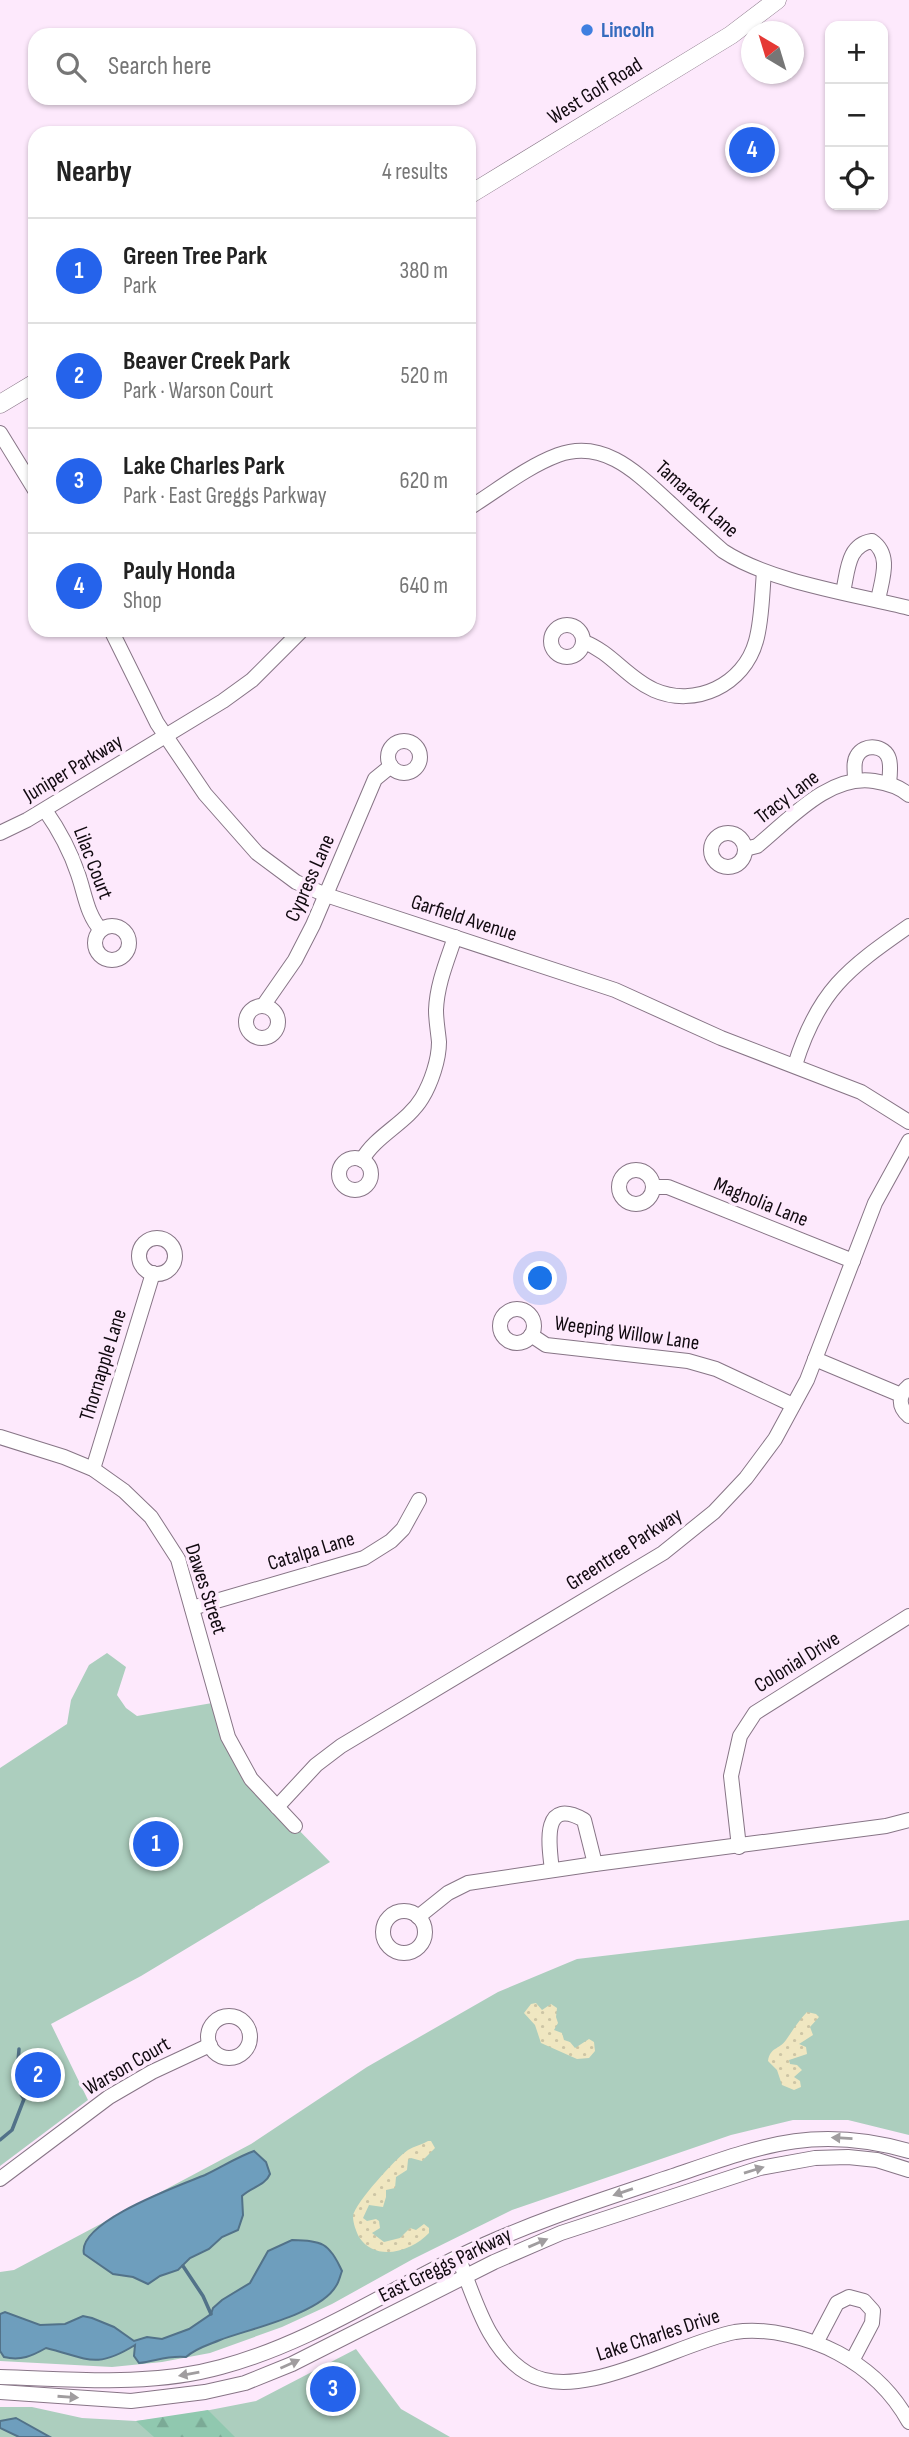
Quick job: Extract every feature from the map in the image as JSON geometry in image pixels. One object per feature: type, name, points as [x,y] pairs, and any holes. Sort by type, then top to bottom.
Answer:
[{"type":"street","name":"West Golf Road","points":[[476,191],[731,35],[777,0]]},
{"type":"street","points":[[0,404],[28,387]]},
{"type":"street","points":[[0,433],[28,479]]},
{"type":"street","name":"Tamarack Lane","points":[[476,504],[541,463],[561,454],[595,452],[614,458],[633,470],[723,551],[740,562],[764,572],[909,608]]},
{"type":"street","points":[[843,592],[854,549],[861,542],[872,541],[880,547],[885,558],[878,600]]},
{"type":"street","points":[[584,642],[600,648],[624,670],[653,690],[680,697],[702,695],[728,682],[748,660],[756,641],[764,572]]},
{"type":"street","name":"Garfield Avenue","points":[[115,637],[165,736],[205,794],[257,853],[296,882],[326,895],[615,990],[721,1038],[862,1092],[909,1122]]},
{"type":"street","points":[[165,736],[252,680],[295,637]]},
{"type":"street","name":"Juniper Parkway","points":[[0,833],[45,810],[165,736]]},
{"type":"street","name":"Tracy Lane","points":[[855,779],[857,755],[872,747],[883,750],[887,755],[890,766],[889,783]]},
{"type":"street","name":"Cypress Lane","points":[[263,1006],[295,960],[375,779],[391,766]]},
{"type":"street","name":"Tracy Lane","points":[[745,849],[757,846],[825,791],[855,779],[889,783],[909,795]]},
{"type":"street","name":"Lilac Court","points":[[45,810],[64,837],[92,921],[101,930]]},
{"type":"street","points":[[795,1066],[804,1037],[819,1006],[845,974],[909,926]]},
{"type":"street","points":[[362,1160],[367,1151],[404,1120],[422,1098],[434,1069],[439,1045],[436,1011],[439,983],[454,937]]},
{"type":"street","name":"Greentree Parkway","points":[[277,1807],[316,1765],[341,1746],[663,1553],[689,1535],[714,1512],[746,1478],[775,1439],[793,1405],[815,1359],[875,1203],[909,1141]]},
{"type":"street","name":"Magnolia Lane","points":[[653,1187],[668,1187],[853,1261]]},
{"type":"street","name":"Thornapple Lane","points":[[93,1469],[153,1273]]},
{"type":"street","name":"Weeping Willow Lane","points":[[531,1335],[546,1345],[688,1361],[716,1368],[793,1405]]},
{"type":"street","points":[[815,1359],[905,1391],[901,1406],[909,1416]]},
{"type":"street","name":"Dawes Street","points":[[0,1437],[93,1469],[124,1491],[157,1526],[178,1559],[228,1737],[251,1779],[295,1826]]},
{"type":"street","name":"Catalpa Lane","points":[[192,1608],[364,1558],[391,1541],[403,1529],[419,1500]]},
{"type":"street","name":"Colonial Drive","points":[[739,1847],[732,1776],[740,1735],[755,1713],[909,1616]]},
{"type":"street","points":[[552,1870],[548,1830],[559,1815],[571,1813],[584,1820],[595,1864]]},
{"type":"street","points":[[418,1917],[449,1893],[468,1883],[886,1826],[909,1820]]},
{"type":"street","name":"Warson Court","points":[[0,2179],[109,2097],[152,2072],[210,2045]]},
{"type":"street","name":"East Greggs Parkway","points":[[0,2377],[126,2381],[165,2378],[221,2367],[269,2352],[332,2325],[495,2239],[572,2210],[771,2145],[823,2137],[856,2139],[909,2151]]},
{"type":"street","name":"East Greggs Parkway","points":[[0,2392],[131,2401],[205,2392],[244,2383],[292,2364],[494,2262],[561,2233],[760,2168],[815,2158],[848,2157],[877,2160],[909,2170]]},
{"type":"street","name":"Lake Charles Drive","points":[[458,2257],[489,2332],[504,2354],[527,2374],[548,2381],[575,2382],[736,2332],[765,2332],[816,2343],[852,2361],[879,2381],[909,2421]]},
{"type":"street","points":[[816,2343],[837,2304],[849,2297],[864,2301],[873,2311],[872,2323],[852,2361]]},
{"type":"green space","points":[[107,1653],[126,1667],[117,1695],[126,1708],[137,1716],[218,1702],[228,1737],[289,1820],[330,1862],[141,1976],[51,2024],[88,2100],[0,2166],[0,1768],[67,1724],[71,1700],[89,1665]]},
{"type":"green space","points":[[909,1920],[909,2135],[848,2120],[793,2120],[731,2135],[512,2210],[413,2259],[332,2304],[282,2327],[210,2353],[162,2362],[112,2367],[0,2361],[0,2272],[14,2270],[251,2144],[367,2067],[498,1992],[577,1959]]},
{"type":"green space","points":[[356,2349],[401,2409],[450,2437],[0,2437],[0,2407],[32,2407],[82,2418],[136,2421],[174,2417],[256,2401]]},
{"type":"green space","points":[[208,2410],[235,2437],[154,2437],[136,2421]]},
{"type":"sand","points":[[536,2003],[542,2010],[551,2004],[557,2008],[558,2023],[554,2030],[562,2033],[564,2040],[575,2048],[589,2039],[594,2042],[595,2051],[589,2058],[577,2059],[541,2043],[535,2025],[524,2013],[531,2004]]},
{"type":"sand","points":[[807,2012],[819,2017],[810,2027],[813,2035],[799,2044],[806,2047],[807,2054],[789,2060],[790,2064],[797,2065],[802,2070],[794,2077],[800,2081],[801,2087],[794,2090],[782,2085],[777,2070],[768,2061],[771,2053],[783,2043]]},
{"type":"sand","points":[[431,2141],[435,2148],[422,2161],[411,2158],[408,2160],[407,2170],[396,2177],[395,2188],[386,2190],[383,2207],[369,2205],[363,2218],[367,2221],[379,2221],[380,2228],[372,2233],[384,2242],[400,2238],[410,2228],[416,2230],[424,2224],[429,2228],[429,2233],[404,2249],[394,2252],[375,2250],[359,2237],[353,2219],[355,2210],[377,2181],[402,2155]]},
{"type":"water","points":[[254,2151],[266,2162],[270,2174],[265,2181],[242,2196],[243,2215],[238,2230],[190,2258],[178,2270],[160,2276],[148,2284],[133,2277],[113,2274],[84,2254],[86,2242],[112,2218],[132,2206]]},
{"type":"water","points":[[292,2240],[318,2243],[333,2254],[342,2271],[328,2296],[300,2312],[207,2345],[186,2357],[168,2357],[139,2363],[134,2356],[135,2345],[100,2360],[46,2348],[21,2358],[4,2357],[0,2351],[0,2314],[5,2312],[40,2325],[65,2324],[83,2316],[92,2318],[114,2327],[134,2341],[147,2337],[162,2339],[189,2329],[211,2314],[213,2308],[222,2300],[250,2283],[268,2251]]},
{"type":"water","points":[[16,2418],[50,2437],[19,2437],[0,2428],[0,2421]]},
{"type":"waterway","points":[[0,2140],[12,2130],[24,2099],[17,2081],[19,2049]]},
{"type":"waterway","points":[[183,2266],[203,2296],[211,2314]]},
{"type":"place","name":"Lincoln","points":[[587,30]]},
{"type":"place","name":"Pauly Honda","points":[[752,150]]},
{"type":"place","name":"Green Tree Park","points":[[156,1844]]},
{"type":"place","name":"Beaver Creek Park","points":[[38,2075]]},
{"type":"place","name":"Lake Charles Park","points":[[333,2389]]}]
